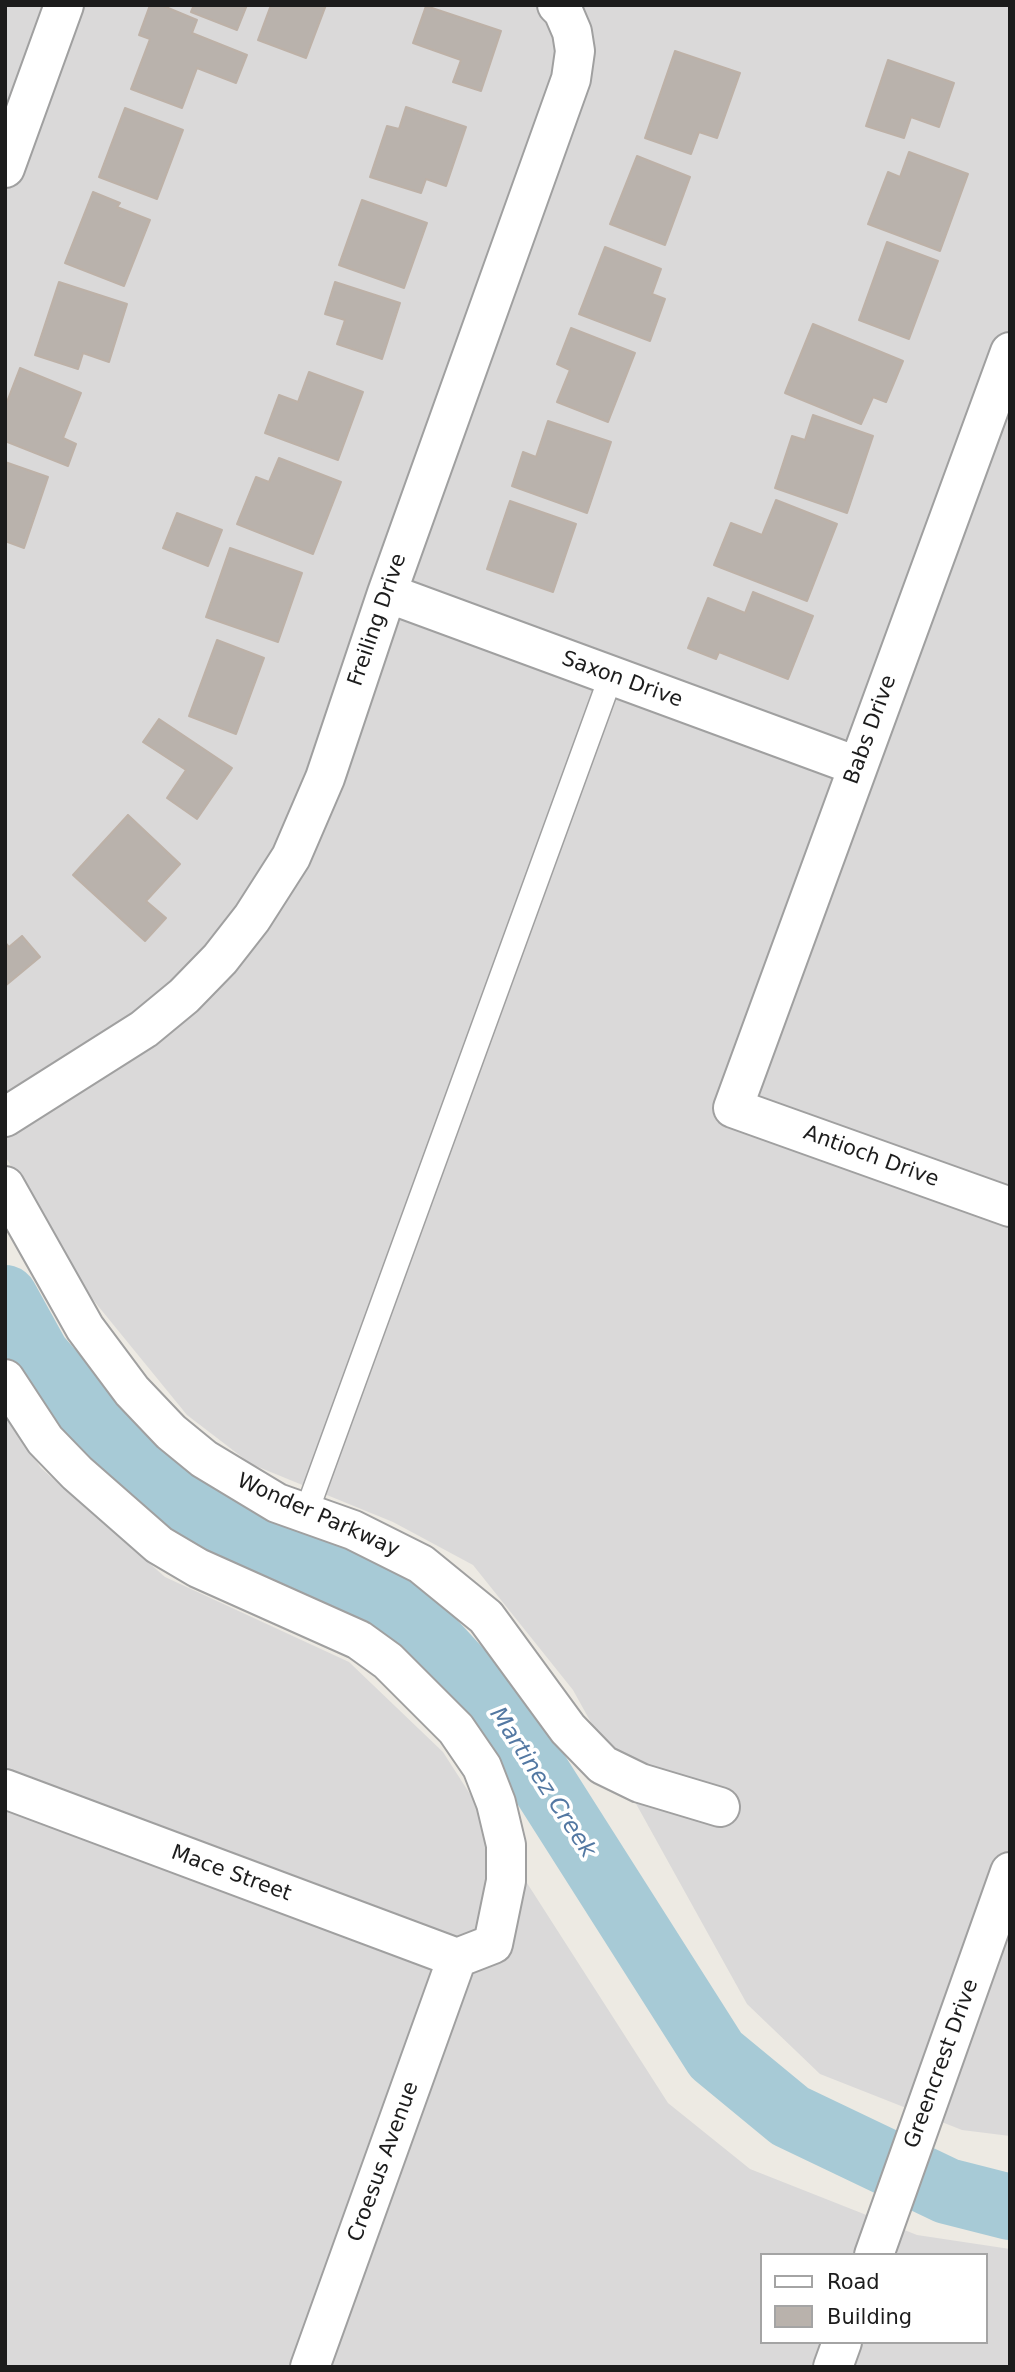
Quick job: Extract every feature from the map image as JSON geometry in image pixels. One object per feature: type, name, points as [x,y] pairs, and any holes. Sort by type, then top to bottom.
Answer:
[{"type":"street","points":[[5,168],[64,5]]},
{"type":"street","name":"Freiling Drive","points":[[5,1117],[144,1029],[184,996],[220,959],[252,918],[292,857],[325,778],[387,593],[571,79],[575,51],[560,8]]},
{"type":"street","name":"Babs Drive","points":[[733,1108],[1010,352]]},
{"type":"street","name":"Saxon Drive","points":[[387,593],[857,766]]},
{"type":"street","name":"Antioch Drive","points":[[733,1108],[1010,1207]]},
{"type":"street","name":"Wonder Parkway","points":[[5,1186],[85,1328],[132,1391],[171,1432],[204,1459],[268,1498],[354,1530],[421,1564],[486,1617],[568,1729],[603,1765],[640,1783],[720,1807]]},
{"type":"street","points":[[5,1379],[45,1440],[77,1473],[159,1545],[198,1568],[359,1640],[388,1661],[456,1728],[482,1768],[496,1803],[506,1844],[506,1881],[493,1944],[457,1958]]},
{"type":"street","name":"Mace Street","points":[[5,1790],[457,1958]]},
{"type":"street","name":"Greencrest Drive","points":[[875,2253],[1010,1872]]},
{"type":"street","name":"Croesus Avenue","points":[[310,2367],[457,1958]]},
{"type":"street","points":[[833,2367],[841,2344]]},
{"type":"lane","points":[[306,1513],[611,676]]},
{"type":"shaded area","points":[[5,5],[1010,5],[1010,2136],[962,2130],[820,2074],[747,2004],[573,1690],[473,1565],[393,1522],[251,1464],[187,1415],[94,1301],[5,1156]]},
{"type":"shaded area","points":[[5,1415],[41,1468],[165,1577],[349,1662],[443,1752],[668,2103],[750,2169],[917,2235],[1010,2249],[1010,2367],[5,2367]]},
{"type":"building","points":[[150,5],[161,5],[197,20],[192,33],[247,55],[236,83],[197,68],[182,108],[131,89],[150,39],[139,35]]},
{"type":"building","points":[[194,5],[247,5],[237,30],[191,12]]},
{"type":"building","points":[[271,5],[326,5],[306,58],[258,40]]},
{"type":"building","points":[[426,6],[501,31],[481,91],[453,82],[461,60],[413,43]]},
{"type":"building","points":[[675,51],[740,73],[717,138],[699,132],[691,154],[645,138]]},
{"type":"building","points":[[888,60],[954,83],[939,127],[911,117],[904,138],[866,126]]},
{"type":"building","points":[[406,107],[466,127],[446,186],[426,179],[421,193],[370,177],[387,126],[399,129]]},
{"type":"building","points":[[125,108],[183,130],[157,199],[99,177]]},
{"type":"building","points":[[909,152],[968,174],[940,251],[868,224],[888,172],[900,177]]},
{"type":"building","points":[[637,156],[690,177],[665,245],[610,224]]},
{"type":"building","points":[[93,192],[120,203],[117,207],[150,220],[124,286],[65,263]]},
{"type":"building","points":[[362,200],[427,223],[404,288],[339,265]]},
{"type":"building","points":[[887,242],[938,261],[909,339],[859,320]]},
{"type":"building","points":[[605,247],[661,269],[652,294],[665,299],[650,341],[579,314]]},
{"type":"building","points":[[59,282],[127,304],[109,362],[83,353],[78,369],[35,355]]},
{"type":"building","points":[[335,282],[400,303],[382,359],[337,344],[345,320],[325,314]]},
{"type":"building","points":[[813,324],[903,361],[886,402],[873,397],[861,424],[785,393]]},
{"type":"building","points":[[571,328],[635,353],[608,422],[557,402],[570,370],[557,364]]},
{"type":"building","points":[[20,368],[81,393],[63,438],[76,444],[68,466],[5,441],[5,407]]},
{"type":"building","points":[[309,372],[363,392],[338,460],[265,433],[279,395],[298,402]]},
{"type":"building","points":[[813,415],[873,436],[847,513],[775,488],[792,436],[805,440]]},
{"type":"building","points":[[548,421],[611,442],[587,513],[512,486],[523,452],[536,457]]},
{"type":"building","points":[[279,458],[341,482],[313,554],[237,524],[256,477],[269,482]]},
{"type":"building","points":[[5,462],[48,477],[24,548],[5,541]]},
{"type":"building","points":[[776,500],[837,524],[807,601],[714,565],[731,523],[762,535]]},
{"type":"building","points":[[510,501],[576,524],[553,592],[487,569]]},
{"type":"building","points":[[177,513],[222,530],[208,566],[163,548]]},
{"type":"building","points":[[230,548],[302,573],[278,642],[206,617]]},
{"type":"building","points":[[753,592],[813,616],[788,679],[719,652],[716,659],[688,648],[708,598],[745,613]]},
{"type":"building","points":[[217,640],[264,658],[236,734],[189,716]]},
{"type":"building","points":[[159,719],[232,768],[197,819],[167,798],[186,770],[143,742]]},
{"type":"building","points":[[128,815],[180,864],[146,901],[166,918],[145,941],[73,875]]},
{"type":"building","points":[[22,936],[40,957],[5,986],[5,942],[9,947]]},
{"type":"waterway","name":"Martinez Creek","points":[[5,1298],[37,1356],[109,1438],[200,1516],[377,1596],[430,1639],[500,1715],[716,2055],[790,2116],[947,2191],[1010,2207]]}]
